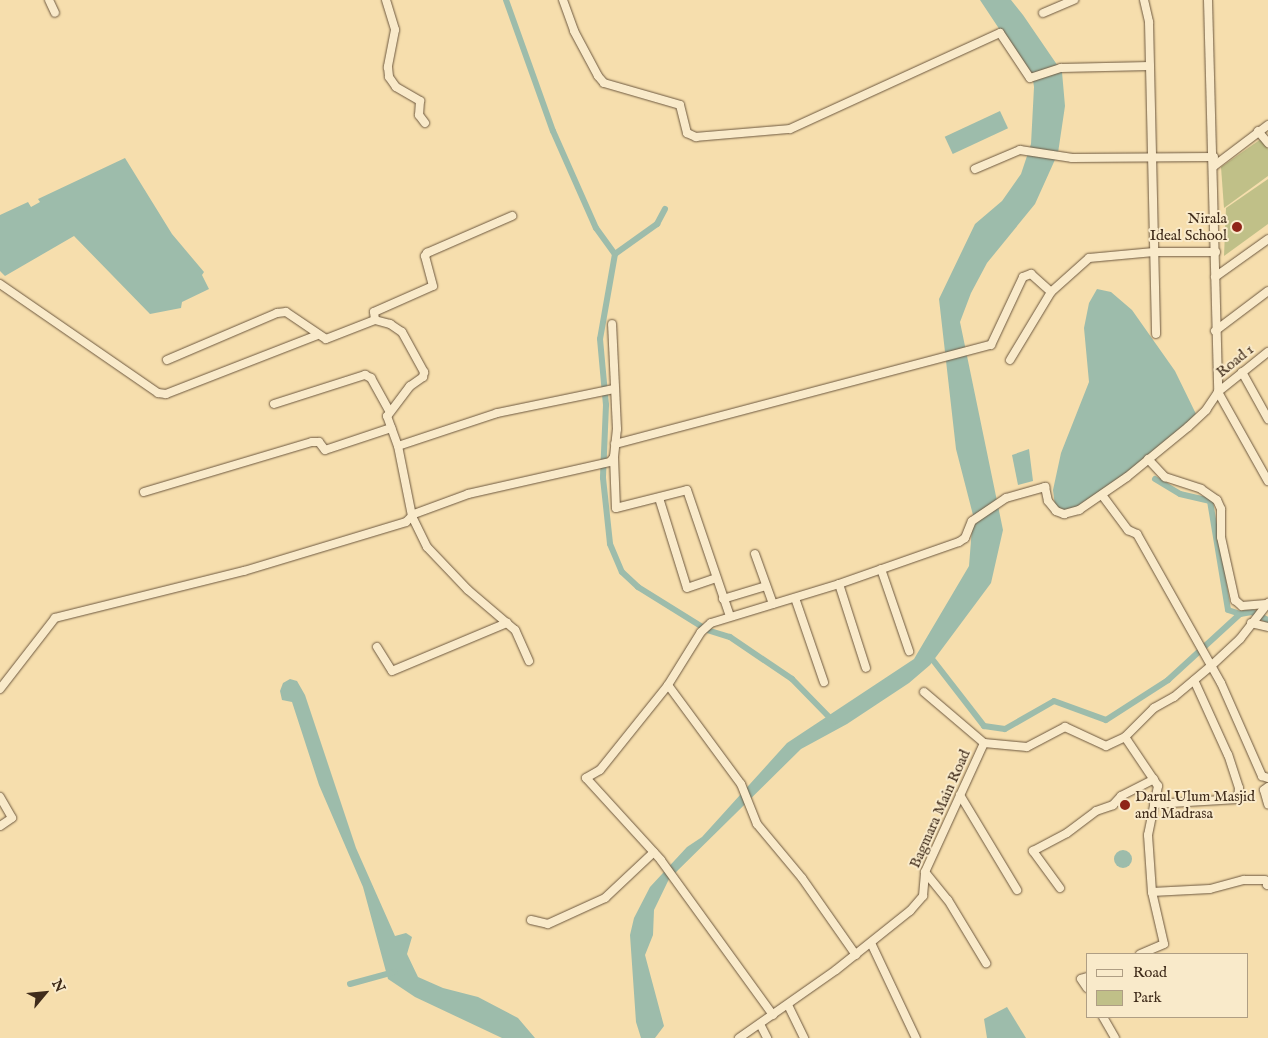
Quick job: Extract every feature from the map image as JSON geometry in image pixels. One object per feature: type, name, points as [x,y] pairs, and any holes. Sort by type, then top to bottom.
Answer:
[{"type":"street","points":[[49,0],[55,13]]},
{"type":"street","points":[[386,0],[395,30],[388,67],[389,77],[396,87],[420,102],[419,115],[425,123]]},
{"type":"street","points":[[563,0],[574,31],[598,76],[604,82],[680,105],[690,136],[790,128],[1000,33],[1030,78],[1061,68],[1150,66]]},
{"type":"street","points":[[1043,13],[1074,0]]},
{"type":"street","points":[[1144,0],[1149,22],[1156,334]]},
{"type":"street","points":[[1208,0],[1214,157],[1215,331],[1218,392],[1268,481]]},
{"type":"street","points":[[1214,166],[1268,125]]},
{"type":"street","points":[[1258,131],[1268,143]]},
{"type":"street","points":[[975,169],[1008,154],[1026,150],[1058,156],[1153,159],[1214,157]]},
{"type":"street","points":[[375,320],[374,312],[434,286],[425,256],[428,253],[512,216]]},
{"type":"street","points":[[1215,278],[1268,240]]},
{"type":"street","points":[[1010,360],[1051,292],[1093,256],[1154,252],[1216,252]]},
{"type":"street","points":[[615,444],[994,343],[1006,309],[1027,274],[1051,292]]},
{"type":"street","points":[[0,284],[158,393],[166,394],[317,335]]},
{"type":"street","points":[[1215,331],[1268,291]]},
{"type":"street","points":[[167,360],[277,313],[286,312],[317,335],[326,339],[375,320],[402,332],[424,372],[421,380],[410,386],[387,416],[398,446],[412,516],[427,547],[468,590],[515,630],[529,660]]},
{"type":"street","points":[[612,324],[615,444],[612,459],[616,508],[687,490],[730,616]]},
{"type":"street","name":"Road 1","points":[[882,569],[959,542],[965,538],[972,521],[1002,502],[1045,487],[1052,507],[1064,514],[1079,510],[1102,495],[1148,459],[1206,410],[1218,392],[1268,352]]},
{"type":"street","points":[[1242,372],[1268,419]]},
{"type":"street","points":[[274,404],[366,375],[370,378],[389,411]]},
{"type":"street","points":[[398,446],[498,413],[614,389]]},
{"type":"street","points":[[144,492],[312,442],[319,442],[325,450],[391,428]]},
{"type":"street","points":[[0,689],[55,618],[244,571],[406,522],[412,516],[468,494],[595,465],[612,459]]},
{"type":"street","points":[[1148,459],[1165,476],[1202,488],[1217,500],[1221,509],[1221,537],[1236,600],[1242,606],[1265,605]]},
{"type":"street","points":[[1102,495],[1128,530],[1138,534],[1198,646],[1211,666],[1262,776],[1268,778]]},
{"type":"street","points":[[659,498],[686,588],[716,578]]},
{"type":"street","points":[[755,554],[773,604]]},
{"type":"street","points":[[773,1015],[662,860],[586,778],[600,770],[668,685],[701,632],[712,623],[882,569],[908,651]]},
{"type":"street","points":[[839,584],[866,668]]},
{"type":"street","points":[[723,599],[766,586]]},
{"type":"street","points":[[795,598],[824,682]]},
{"type":"street","name":"Bagmara Main Road","points":[[739,1038],[856,955],[923,896],[925,872],[984,743],[1027,747],[1065,727],[1106,746],[1125,737],[1154,708],[1194,680],[1240,639],[1265,605]]},
{"type":"street","points":[[1252,621],[1268,628]]},
{"type":"street","points":[[377,647],[392,671],[507,623]]},
{"type":"street","points":[[1154,804],[1238,799],[1239,788],[1228,756],[1194,680]]},
{"type":"street","points":[[668,685],[741,784],[747,804],[758,824],[802,878],[856,955]]},
{"type":"street","points":[[924,692],[984,743]]},
{"type":"street","points":[[1125,737],[1158,786],[1148,835],[1152,892],[1164,944],[1142,953]]},
{"type":"street","points":[[1060,888],[1033,851],[1067,833],[1096,811],[1112,804],[1121,796],[1154,779]]},
{"type":"street","points":[[1268,787],[1264,790],[1268,804]]},
{"type":"street","points":[[960,795],[1017,890]]},
{"type":"street","points":[[0,797],[12,818],[0,826]]},
{"type":"street","points":[[531,920],[548,924],[605,898],[654,852]]},
{"type":"street","points":[[925,872],[948,900],[986,963]]},
{"type":"street","points":[[1152,892],[1210,890],[1244,880],[1267,883]]},
{"type":"street","points":[[871,943],[916,1038]]},
{"type":"street","points":[[1086,977],[1082,979],[1086,986]]},
{"type":"street","points":[[788,1005],[804,1038]]},
{"type":"street","points":[[1104,1018],[1115,1038]]},
{"type":"street","points":[[760,1024],[767,1038]]},
{"type":"green space","points":[[1261,139],[1268,149],[1268,176],[1224,208],[1221,167]]},
{"type":"green space","points":[[1268,179],[1268,224],[1224,256],[1226,208]]},
{"type":"shaded area","points":[[980,0],[1011,0],[1062,72],[1065,106],[1058,153],[1035,204],[987,263],[971,293],[960,322],[1003,530],[991,583],[930,665],[909,683],[847,724],[801,749],[669,879],[654,910],[653,935],[645,955],[664,1026],[655,1038],[641,1038],[636,1022],[630,935],[634,918],[650,887],[687,847],[702,837],[787,743],[914,659],[969,566],[973,515],[956,449],[939,299],[975,224],[1002,201],[1021,174],[1031,144],[1034,87],[1033,80]]},
{"type":"shaded area","points":[[1000,111],[1008,128],[953,154],[945,137]]},
{"type":"shaded area","points":[[125,158],[172,234],[204,272],[202,275],[209,289],[182,302],[181,308],[150,314],[74,236],[5,276],[0,271],[0,215],[28,202],[31,207],[40,202],[38,199]]},
{"type":"shaded area","points":[[1097,289],[1111,292],[1132,310],[1175,371],[1196,414],[1192,422],[1090,502],[1065,512],[1055,506],[1053,490],[1061,453],[1089,382],[1084,328],[1089,303]]},
{"type":"shaded area","points":[[1029,449],[1033,481],[1018,485],[1012,455]]},
{"type":"shaded area","points":[[290,679],[297,681],[305,695],[356,848],[395,936],[406,933],[412,937],[407,954],[418,977],[443,988],[478,997],[518,1018],[535,1038],[502,1038],[415,997],[388,979],[363,887],[319,785],[292,702],[282,700],[280,691],[283,683]]},
{"type":"shaded area","points":[[1123,850],[1131,855],[1132,859],[1127,867],[1123,868],[1115,863],[1114,859],[1119,851]]},
{"type":"shaded area","points":[[1007,1007],[1026,1038],[987,1038],[984,1019]]},
{"type":"waterway","points":[[506,0],[553,131],[596,228],[615,254],[600,339],[606,405],[603,478],[610,544],[622,572],[638,587],[707,630],[730,637],[792,679],[833,721]]},
{"type":"waterway","points":[[615,254],[657,224],[665,209]]},
{"type":"waterway","points":[[1155,479],[1180,494],[1210,501],[1228,610],[1240,614],[1252,612],[1268,620]]},
{"type":"waterway","points":[[929,655],[984,726],[1005,729],[1054,701],[1106,720],[1168,680],[1240,614]]},
{"type":"waterway","points":[[350,984],[394,972]]},
{"type":"place","name":"Nirala Ideal School","points":[[1237,227]]},
{"type":"place","name":"Darul Ulum Masjid and Madrasa","points":[[1125,805]]}]
